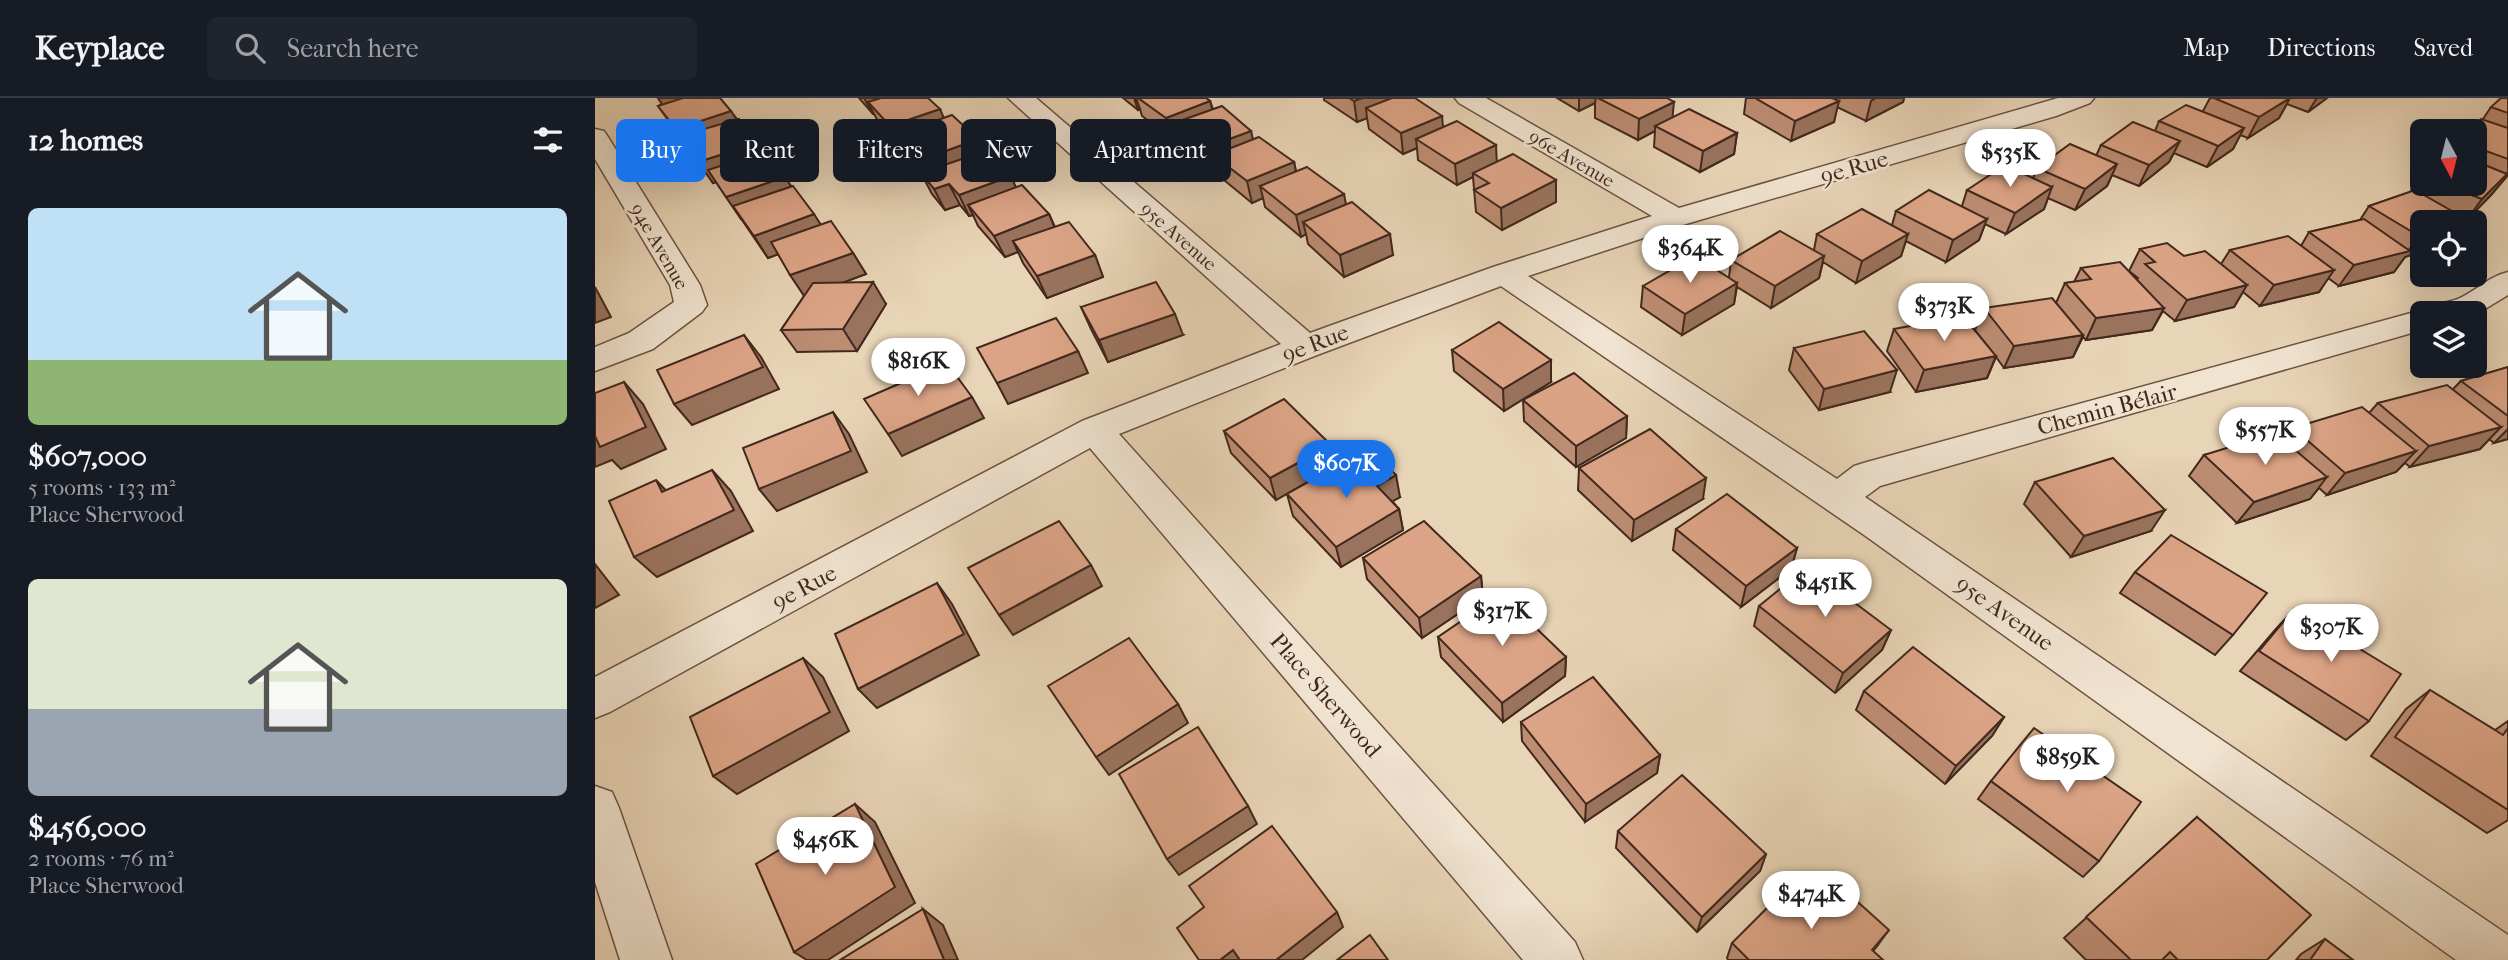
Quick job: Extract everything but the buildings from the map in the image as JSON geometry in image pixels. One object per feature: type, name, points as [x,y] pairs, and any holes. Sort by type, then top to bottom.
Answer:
[{"type":"street","name":"95e Avenue","points":[[1021,98],[1304,346]]},
{"type":"street","name":"96e Avenue","points":[[1468,98],[1676,218]]},
{"type":"street","name":"9e Rue","points":[[595,699],[1095,430],[1304,346],[1504,274],[1676,218],[2047,111],[2081,98]]},
{"type":"street","name":"94e Avenue","points":[[595,137],[685,285],[691,305],[641,341],[595,360]]},
{"type":"street","name":"95e Avenue","points":[[1504,274],[1838,498],[2500,960]]},
{"type":"street","points":[[2478,301],[2508,281]]},
{"type":"street","name":"Chemin Bélair","points":[[1838,498],[1867,476],[2410,323]]},
{"type":"street","name":"Place Sherwood","points":[[1095,430],[1557,960]]},
{"type":"street","points":[[595,808],[646,960]]}]
